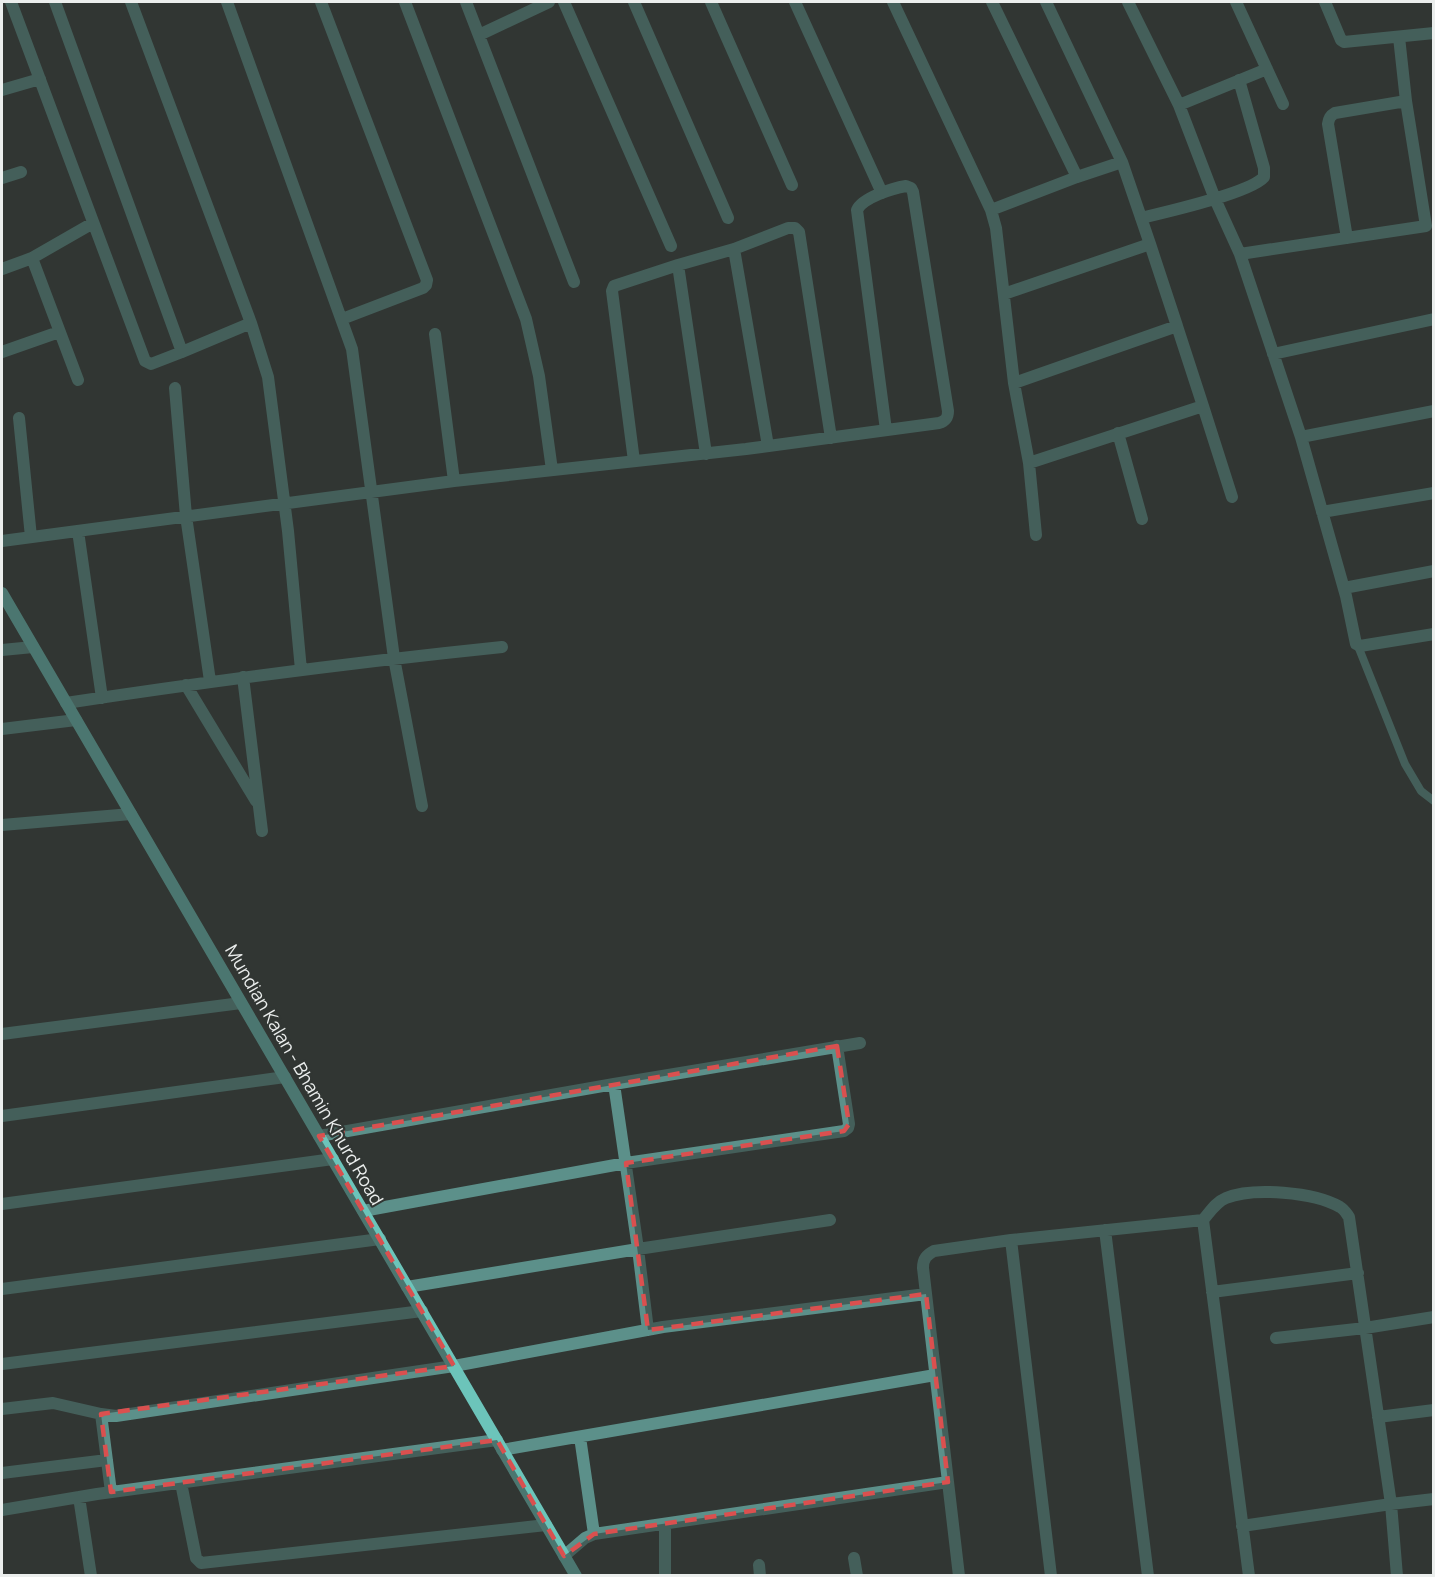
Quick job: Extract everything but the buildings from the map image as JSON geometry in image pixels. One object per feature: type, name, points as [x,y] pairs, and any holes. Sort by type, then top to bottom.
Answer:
[{"type":"street","points":[[11,2],[145,361],[151,364],[251,323]]},
{"type":"street","points":[[55,2],[182,352]]},
{"type":"street","points":[[131,2],[251,323],[268,377],[285,502],[301,670]]},
{"type":"street","points":[[227,2],[353,355],[394,658],[422,806]]},
{"type":"street","points":[[321,2],[427,280],[423,288],[342,319]]},
{"type":"street","points":[[405,2],[526,319],[539,375],[552,470]]},
{"type":"street","points":[[466,2],[574,282]]},
{"type":"street","points":[[479,34],[549,2]]},
{"type":"street","points":[[564,2],[671,246]]},
{"type":"street","points":[[634,2],[728,218]]},
{"type":"street","points":[[711,2],[792,185]]},
{"type":"street","points":[[795,2],[882,193]]},
{"type":"street","points":[[893,2],[991,210],[996,228],[1014,383],[1029,463],[1036,535]]},
{"type":"street","points":[[992,2],[1077,177]]},
{"type":"street","points":[[1046,2],[1122,162],[1232,497]]},
{"type":"street","points":[[1128,2],[1179,105],[1239,254],[1301,437],[1344,588],[1356,644],[1358,646],[1434,634]]},
{"type":"street","points":[[1236,2],[1283,104]]},
{"type":"street","points":[[1325,2],[1341,40],[1344,42],[1434,33]]},
{"type":"street","points":[[1239,254],[1430,226],[1407,101],[1399,37]]},
{"type":"street","points":[[1179,105],[1267,69]]},
{"type":"street","points":[[2,90],[40,79]]},
{"type":"street","points":[[1141,218],[1215,199],[1258,183],[1264,177],[1264,168],[1239,80]]},
{"type":"street","points":[[1347,238],[1328,120],[1335,113],[1407,101]]},
{"type":"street","points":[[991,210],[1122,162]]},
{"type":"street","points":[[2,178],[21,172]]},
{"type":"street","points":[[2,541],[371,491],[706,454],[831,438],[944,422],[948,415],[913,192],[911,188],[904,186],[882,193],[861,204],[857,210],[886,430]]},
{"type":"street","points":[[2,269],[32,258],[93,223]]},
{"type":"street","points":[[634,461],[613,288],[616,285],[678,265],[734,249],[788,228],[798,230],[831,438]]},
{"type":"street","points":[[1004,294],[1150,244]]},
{"type":"street","points":[[734,249],[768,446]]},
{"type":"street","points":[[32,258],[78,380]]},
{"type":"street","points":[[678,265],[706,454]]},
{"type":"street","points":[[1273,354],[1434,319]]},
{"type":"street","points":[[1014,383],[1177,326]]},
{"type":"street","points":[[2,352],[59,332]]},
{"type":"street","points":[[435,334],[454,481]]},
{"type":"street","points":[[175,388],[186,516],[210,681]]},
{"type":"street","points":[[1029,463],[1203,406]]},
{"type":"street","points":[[1301,437],[1434,411]]},
{"type":"street","points":[[19,418],[31,537]]},
{"type":"street","points":[[1118,434],[1142,519]]},
{"type":"street","points":[[1322,512],[1434,493]]},
{"type":"street","points":[[78,531],[102,698]]},
{"type":"street","points":[[1344,588],[1434,572]]},
{"type":"street","name":"Mundian Kalan - Bhamin Khurd Road","points":[[2,593],[576,1575]]},
{"type":"street","points":[[2,650],[33,647]]},
{"type":"street","points":[[66,703],[210,681],[502,647]]},
{"type":"street","points":[[243,677],[262,831]]},
{"type":"street","points":[[186,685],[259,807]]},
{"type":"street","points":[[2,729],[76,720]]},
{"type":"street","points":[[2,825],[131,814]]},
{"type":"street","points":[[2,1034],[241,1003]]},
{"type":"street","points":[[319,1136],[860,1042]]},
{"type":"street","points":[[363,1211],[626,1163],[844,1131],[849,1124],[837,1046]]},
{"type":"street","points":[[2,1116],[285,1077]]},
{"type":"street","points":[[614,1084],[648,1330]]},
{"type":"street","points":[[2,1204],[333,1159]]},
{"type":"street","points":[[959,1575],[923,1268],[923,1261],[927,1255],[934,1251],[1011,1240],[1203,1220],[1217,1203],[1224,1199],[1274,1192],[1320,1199],[1343,1209],[1349,1217],[1391,1504],[1397,1575]]},
{"type":"street","points":[[407,1287],[830,1220]]},
{"type":"street","points":[[1203,1220],[1249,1575]]},
{"type":"street","points":[[1105,1230],[1148,1575]]},
{"type":"street","points":[[2,1289],[380,1239]]},
{"type":"street","points":[[1011,1240],[1051,1575]]},
{"type":"street","points":[[1212,1292],[1358,1273]]},
{"type":"street","points":[[2,1409],[53,1403],[116,1416],[454,1366],[648,1330],[926,1294]]},
{"type":"street","points":[[2,1364],[422,1311]]},
{"type":"street","points":[[1276,1338],[1365,1328],[1434,1317]]},
{"type":"street","points":[[2,1510],[181,1483],[580,1437],[935,1375]]},
{"type":"street","points":[[1378,1417],[1434,1410]]},
{"type":"street","points":[[101,1414],[111,1492]]},
{"type":"street","points":[[580,1437],[594,1534]]},
{"type":"street","points":[[2,1473],[107,1460]]},
{"type":"street","points":[[564,1556],[585,1538],[594,1534],[948,1482]]},
{"type":"street","points":[[181,1483],[196,1558],[199,1563],[204,1564],[546,1525]]},
{"type":"street","points":[[79,1497],[91,1575]]},
{"type":"street","points":[[1242,1526],[1434,1499]]},
{"type":"street","points":[[665,1524],[665,1575]]},
{"type":"street","points":[[854,1558],[857,1575]]},
{"type":"lane","points":[[1358,646],[1405,764],[1421,791],[1434,801]]},
{"type":"highlighted area","points":[[837,1046],[849,1124],[844,1131],[626,1163],[648,1330],[926,1294],[948,1482],[594,1534],[564,1556],[497,1440],[111,1492],[101,1414],[454,1366],[319,1136]]}]
